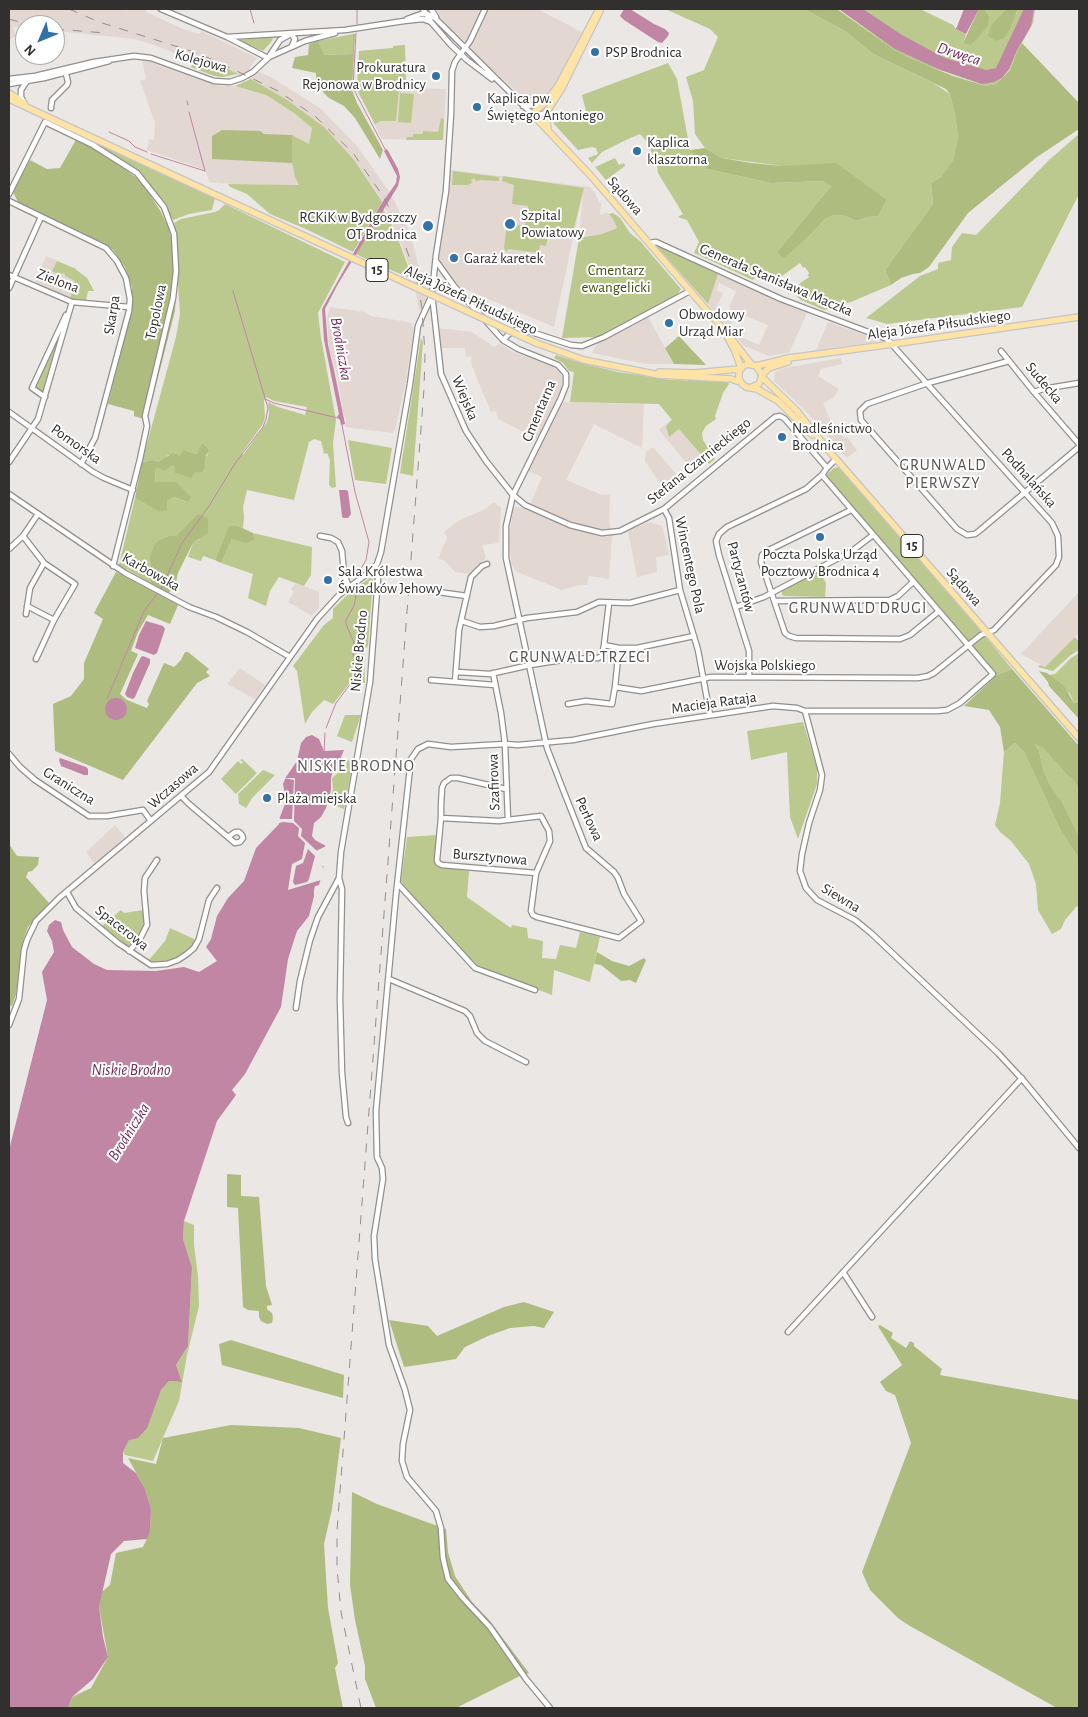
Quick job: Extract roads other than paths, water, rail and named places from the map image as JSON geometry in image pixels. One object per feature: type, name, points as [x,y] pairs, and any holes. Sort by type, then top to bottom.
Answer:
[{"type":"main road","points":[[548,130],[546,113],[600,9]]},
{"type":"main road","points":[[532,114],[550,96],[565,76]]},
{"type":"main road","name":"15","points":[[9,93],[32,109]]},
{"type":"main road","name":"15","points":[[9,100],[32,109]]},
{"type":"main road","name":"Aleja Józefa Piłsudskiego","points":[[32,109],[536,343],[584,360],[659,375],[730,379],[740,382]]},
{"type":"main road","name":"Sądowa","points":[[532,114],[585,169],[754,365]]},
{"type":"main road","name":"Aleja Józefa Piłsudskiego","points":[[754,365],[789,358],[1079,317]]},
{"type":"main road","name":"Sądowa","points":[[722,328],[735,350],[741,369]]},
{"type":"main road","name":"Aleja Józefa Piłsudskiego","points":[[762,376],[768,368],[801,357]]},
{"type":"main road","name":"15","points":[[741,369],[746,365],[754,365],[762,376]]},
{"type":"main road","points":[[740,382],[738,376],[741,369]]},
{"type":"main road","name":"Aleja Józefa Piłsudskiego","points":[[639,371],[694,373],[741,369]]},
{"type":"main road","points":[[752,387],[758,384],[762,376]]},
{"type":"main road","name":"Sądowa","points":[[762,376],[792,406],[1079,738]]},
{"type":"main road","name":"15","points":[[740,382],[746,387],[752,387]]},
{"type":"main road","name":"Sądowa","points":[[752,387],[778,401],[830,452]]},
{"type":"street","points":[[161,9],[227,37],[268,58],[305,41],[345,30]]},
{"type":"street","points":[[227,37],[345,30],[404,21],[423,14],[430,9],[438,21]]},
{"type":"street","name":"Wiejska","points":[[485,9],[465,48],[453,66],[451,76],[451,114],[446,191],[432,294],[439,364],[457,414],[475,446],[513,495]]},
{"type":"street","name":"Sądowa","points":[[423,14],[438,21],[532,114]]},
{"type":"street","name":"Sądowa","points":[[423,14],[460,54],[504,88]]},
{"type":"street","points":[[291,34],[295,39],[292,46]]},
{"type":"street","name":"Kolejowa","points":[[9,79],[34,76],[115,59],[141,56],[214,80],[230,82],[251,74],[268,58],[280,40],[291,34]]},
{"type":"street","points":[[51,108],[52,100],[68,85],[65,70]]},
{"type":"street","name":"Kolejowa","points":[[9,84],[65,70]]},
{"type":"street","points":[[24,103],[22,90],[27,81]]},
{"type":"street","points":[[523,106],[540,104],[550,96]]},
{"type":"street","points":[[532,114],[541,115],[546,113]]},
{"type":"street","name":"Topolowa","points":[[9,194],[45,122],[93,145],[136,173],[164,207],[174,234],[176,271],[173,298],[145,416],[147,426],[133,490],[113,566]]},
{"type":"street","name":"Skarpa","points":[[9,202],[97,242],[112,254],[122,268],[126,278],[130,299],[129,307],[95,438],[81,464]]},
{"type":"street","points":[[9,288],[11,276],[41,217]]},
{"type":"street","name":"Generała Stanisława Maczka","points":[[649,243],[656,242],[781,299],[883,336],[893,344]]},
{"type":"street","name":"Cmentarna","points":[[436,262],[457,290],[503,340],[518,349],[558,365],[566,374],[566,385],[513,495]]},
{"type":"street","name":"Zielona","points":[[11,276],[72,302],[129,307]]},
{"type":"street","points":[[503,340],[509,334],[522,329],[570,345],[582,346],[612,333],[690,291]]},
{"type":"street","name":"Niskie Brodno","points":[[296,1008],[300,981],[310,940],[318,917],[339,878],[370,682],[378,578],[374,567],[382,546],[418,326],[432,294]]},
{"type":"street","points":[[9,462],[38,419],[72,302]]},
{"type":"street","points":[[45,397],[32,388],[72,302]]},
{"type":"street","name":"Podhalańska","points":[[893,344],[1052,523],[1058,536],[1059,557],[1056,565],[994,630],[987,632]]},
{"type":"street","name":"Sudecka","points":[[1001,351],[1079,446]]},
{"type":"street","points":[[1009,361],[928,383],[866,404],[860,411],[861,420],[957,529],[967,535],[975,534],[1025,494],[1079,446]]},
{"type":"street","points":[[1034,392],[1079,384]]},
{"type":"street","name":"Pomorska","points":[[9,412],[81,464],[104,478],[133,490]]},
{"type":"street","name":"Stefana Czarnieckiego","points":[[513,495],[525,505],[556,520],[581,528],[602,533],[629,528],[664,509],[775,416],[785,419],[826,468]]},
{"type":"street","name":"Partyzantów","points":[[749,677],[749,651],[716,541],[719,534],[726,527],[806,489],[836,459]]},
{"type":"street","points":[[822,475],[968,645]]},
{"type":"street","name":"Karbowska","points":[[9,494],[113,566],[163,594],[247,632],[290,657]]},
{"type":"street","points":[[513,495],[506,526],[506,558],[546,741]]},
{"type":"street","name":"Wincentego Pola","points":[[664,509],[670,518],[680,590],[694,636],[710,715]]},
{"type":"street","points":[[851,510],[764,553],[761,562],[785,633],[796,638],[900,639],[910,635],[938,612]]},
{"type":"street","points":[[9,549],[23,536],[38,514]]},
{"type":"street","points":[[736,606],[772,592],[852,552],[873,535]]},
{"type":"street","points":[[23,536],[44,563],[75,584],[54,620],[36,659]]},
{"type":"street","points":[[320,536],[338,542],[342,551],[344,574],[348,587]]},
{"type":"street","points":[[26,614],[30,588],[44,563]]},
{"type":"street","points":[[456,682],[459,630],[471,577],[482,566],[487,564]]},
{"type":"street","name":"Wczasowa","points":[[9,1025],[19,999],[24,950],[36,921],[67,892],[209,772],[317,619],[348,587],[374,567]]},
{"type":"street","points":[[775,601],[890,600],[898,596],[913,582]]},
{"type":"street","points":[[462,621],[472,625],[487,627],[577,612],[599,602],[630,602],[680,590]]},
{"type":"street","points":[[431,591],[467,596]]},
{"type":"street","points":[[457,672],[493,673],[568,659],[598,658],[602,656],[609,603]]},
{"type":"street","points":[[27,606],[54,620]]},
{"type":"street","name":"Wojska Polskiego","points":[[615,687],[641,691],[704,678],[918,678],[934,673],[987,632]]},
{"type":"street","points":[[604,645],[619,648],[652,646],[694,636]]},
{"type":"street","name":"Macieja Rataja","points":[[398,884],[411,759],[418,749],[428,744],[451,747],[518,745],[573,740],[653,724],[697,719],[710,715],[774,706],[797,708],[805,711],[947,710],[960,703],[992,674],[968,645]]},
{"type":"street","points":[[568,704],[586,701],[612,704],[619,648]]},
{"type":"street","name":"Szafirowa","points":[[493,673],[505,744],[508,820]]},
{"type":"street","points":[[431,680],[495,685]]},
{"type":"street","name":"Siewna","points":[[805,711],[822,775],[820,790],[809,823],[802,854],[800,871],[806,888],[817,900],[855,920],[871,933],[998,1053],[1022,1078],[1079,1148]]},
{"type":"street","name":"Perłowa","points":[[536,873],[531,911],[537,917],[619,938],[641,921],[624,894],[614,872],[586,848],[547,748],[546,741]]},
{"type":"street","name":"Graniczna","points":[[9,754],[35,780],[89,816],[107,816],[143,810],[151,821]]},
{"type":"street","name":"Bursztynowa","points":[[506,789],[470,780],[451,778],[444,783],[442,788],[438,863],[442,865],[536,873]]},
{"type":"street","points":[[182,796],[228,837]]},
{"type":"street","points":[[441,818],[508,820],[538,815],[544,818],[550,841],[536,873]]},
{"type":"street","points":[[129,951],[140,939],[147,925],[144,878],[156,860]]},
{"type":"street","points":[[339,878],[342,889],[340,999],[342,1073],[348,1123]]},
{"type":"street","points":[[398,884],[376,1111],[377,1156],[382,1168],[383,1179],[374,1236],[376,1268],[389,1345],[410,1410],[403,1444],[403,1469],[413,1485],[436,1511],[441,1528],[443,1558],[448,1579],[490,1627],[526,1679],[550,1708]]},
{"type":"street","points":[[398,884],[475,968],[535,990]]},
{"type":"street","name":"Spacerowa","points":[[67,892],[76,908],[129,951],[151,965],[167,964],[187,954],[194,948],[209,900],[217,888]]},
{"type":"street","points":[[389,979],[465,1012],[470,1016],[476,1033],[485,1041],[526,1062]]},
{"type":"street","points":[[9,1010],[14,1012]]},
{"type":"street","points":[[788,1332],[1022,1078]]},
{"type":"street","points":[[843,1272],[872,1317]]},
{"type":"water","points":[[624,9],[630,9],[665,29],[669,33],[668,36],[662,43],[658,42],[624,20],[620,16]]},
{"type":"water","points":[[839,9],[863,9],[902,35],[945,58],[986,70],[996,68],[1024,9],[1034,9],[1031,26],[1017,50],[1009,69],[1002,78],[994,82],[982,84],[938,69],[895,49]]},
{"type":"water","points":[[964,9],[979,9],[966,34],[956,29]]},
{"type":"water","points":[[387,149],[398,169],[400,177],[398,186],[338,284],[325,309],[328,345],[345,424],[341,425],[337,417],[339,414],[324,340],[322,309],[380,206],[396,183],[397,176],[384,151]]},
{"type":"water","points":[[339,490],[348,491],[351,514],[348,518],[343,518],[342,516]]},
{"type":"water","points":[[146,621],[163,626],[165,629],[157,653],[154,655],[135,648]]},
{"type":"water","points":[[143,656],[150,659],[150,663],[133,699],[125,694],[133,673]]},
{"type":"water","points":[[116,698],[124,701],[127,709],[124,717],[116,720],[108,717],[105,709],[108,701]]},
{"type":"water","name":"Niskie Brodno","points":[[312,735],[319,739],[324,751],[344,750],[339,762],[341,767],[333,771],[331,790],[326,808],[321,817],[314,823],[312,836],[315,840],[326,846],[316,851],[315,862],[324,867],[319,885],[315,886],[309,916],[297,931],[288,959],[281,1007],[245,1074],[232,1090],[236,1095],[217,1121],[184,1221],[183,1239],[192,1267],[188,1346],[176,1365],[182,1382],[169,1381],[161,1390],[147,1428],[138,1438],[129,1440],[123,1452],[123,1463],[136,1473],[145,1489],[151,1509],[150,1532],[147,1539],[124,1541],[111,1554],[99,1607],[108,1657],[93,1679],[72,1697],[68,1708],[9,1708],[9,1150],[47,1000],[42,972],[54,952],[52,941],[47,931],[49,925],[55,920],[61,922],[72,947],[94,964],[107,970],[156,971],[184,967],[199,972],[217,961],[206,947],[211,939],[217,916],[228,898],[244,881],[256,848],[279,824],[286,801],[283,784],[297,761],[301,743],[306,737]]},
{"type":"water","points":[[60,758],[86,767],[88,775],[61,766]]},
{"type":"waterway","points":[[250,9],[254,23]]},
{"type":"waterway","name":"Brodniczka","points":[[357,9],[357,24]]},
{"type":"waterway","name":"Brodniczka","points":[[356,33],[353,88],[386,151]]},
{"type":"waterway","points":[[187,101],[188,105]]},
{"type":"waterway","points":[[189,112],[205,171]]},
{"type":"waterway","points":[[109,132],[147,152]]},
{"type":"waterway","points":[[151,154],[205,171]]},
{"type":"waterway","points":[[161,589],[182,543],[209,506],[236,462],[263,427],[266,419],[268,408],[233,291]]},
{"type":"waterway","points":[[265,399],[274,403],[338,418]]},
{"type":"waterway","name":"Brodniczka","points":[[342,425],[355,492],[369,542],[366,560],[357,572],[358,575]]},
{"type":"waterway","name":"Brodniczka","points":[[326,728],[336,703],[359,670],[358,663],[353,655],[354,643],[346,624],[346,620],[354,606],[358,584]]},
{"type":"waterway","points":[[107,699],[144,611],[158,593]]},
{"type":"waterway","name":"Brodniczka","points":[[324,752],[325,733]]},
{"type":"railway","points":[[69,9],[99,22],[191,51],[216,61],[278,91],[316,117],[353,153],[383,196],[396,222],[419,290],[425,354],[424,389],[337,1531],[337,1568],[341,1612],[361,1708]]},
{"type":"railway","points":[[9,19],[15,21]]},
{"type":"railway","points":[[65,30],[105,33]]},
{"type":"place","name":"PSP Brodnica","points":[[595,52]]},
{"type":"place","name":"Prokuratura Rejonowa w Brodnicy","points":[[436,76]]},
{"type":"place","name":"Kaplica pw. Świętego Antoniego","points":[[477,107]]},
{"type":"place","name":"Kaplica klasztorna","points":[[637,151]]},
{"type":"place","name":"Szpital Powiatowy","points":[[510,224]]},
{"type":"place","name":"RCKiK w Bydgoszczy OT Brodnica","points":[[428,226]]},
{"type":"place","name":"Garaż karetek","points":[[454,258]]},
{"type":"place","name":"Obwodowy Urząd Miar","points":[[669,323]]},
{"type":"place","name":"Nadleśnictwo Brodnica","points":[[782,437]]},
{"type":"place","name":"Poczta Polska Urząd Pocztowy Brodnica 4","points":[[820,537]]},
{"type":"place","name":"Sala Królestwa Świadków Jehowy","points":[[328,580]]},
{"type":"place","name":"Plaża miejska","points":[[267,798]]},
{"type":"district","name":"GRUNWALD PIERWSZY","points":[[943,474]]},
{"type":"district","name":"GRUNWALD DRUGI","points":[[858,608]]},
{"type":"district","name":"GRUNWALD TRZECI","points":[[580,657]]},
{"type":"district","name":"NISKIE BRODNO","points":[[356,766]]},
{"type":"water label","name":"Drwęca","points":[[959,54]]},
{"type":"park label","name":"Cmentarz ewangelicki","points":[[616,278]]}]
